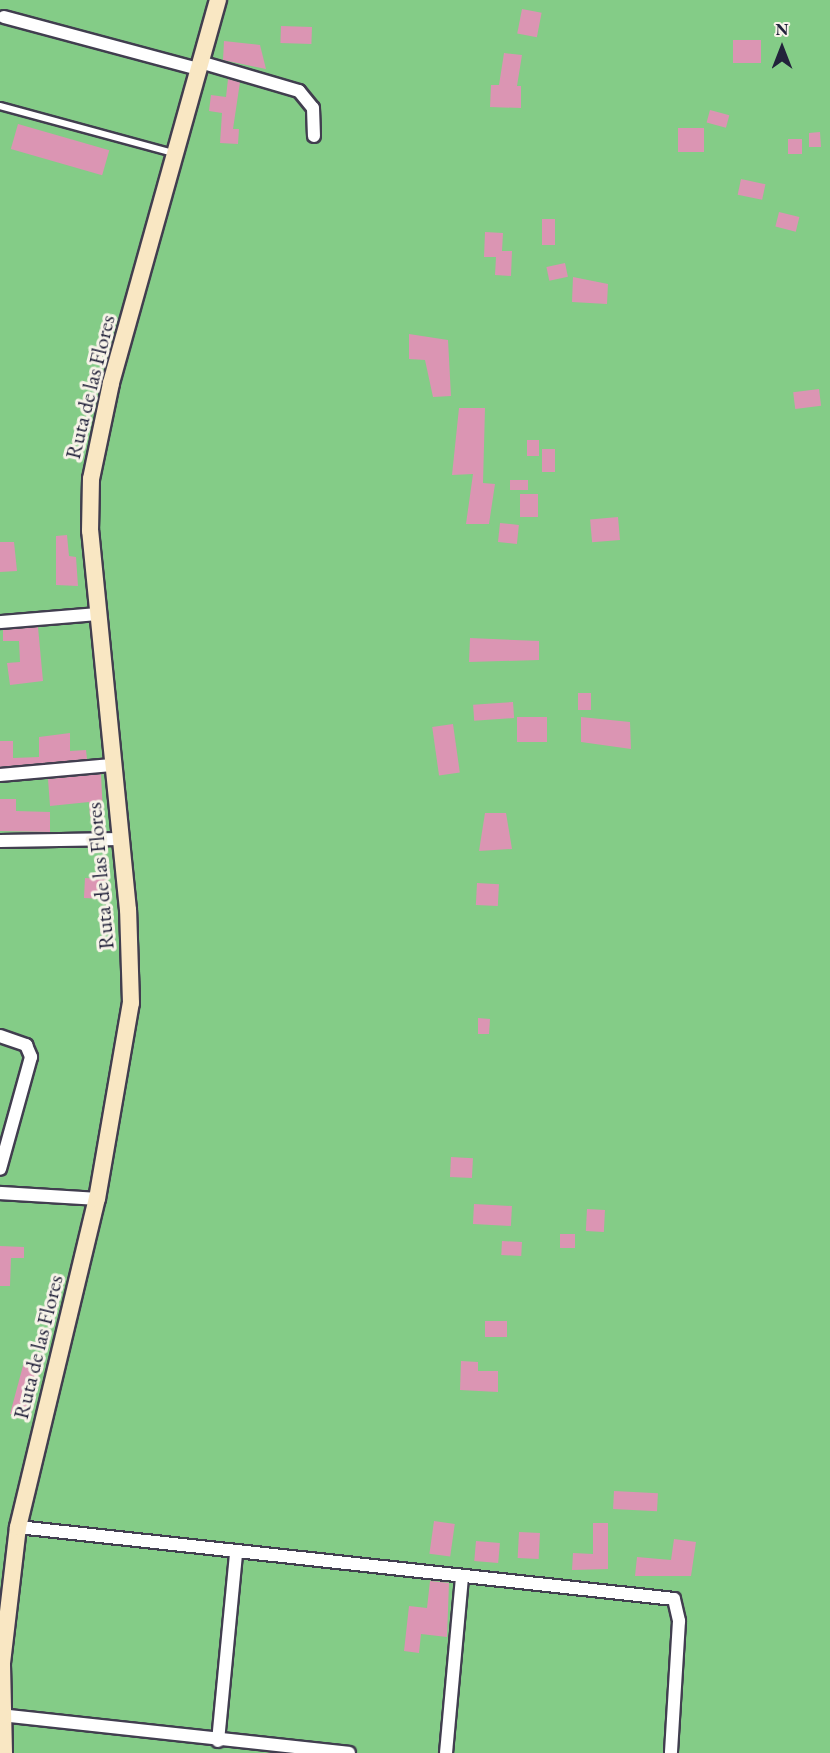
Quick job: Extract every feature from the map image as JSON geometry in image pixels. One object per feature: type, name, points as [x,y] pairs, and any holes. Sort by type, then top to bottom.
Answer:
[{"type":"main road","name":"Ruta de las Flores","points":[[4,1753],[2,1715],[5,1619],[18,1527],[97,1199],[131,1003],[120,839],[90,531],[97,436],[218,0]]},
{"type":"street","points":[[4,17],[299,91],[313,108],[314,136]]},
{"type":"street","points":[[0,622],[98,614]]},
{"type":"street","points":[[0,775],[112,765]]},
{"type":"street","points":[[0,841],[120,839]]},
{"type":"street","points":[[0,1036],[27,1045],[31,1057],[0,1168]]},
{"type":"street","points":[[0,1194],[97,1199]]},
{"type":"street","points":[[18,1527],[236,1554],[674,1599],[679,1621],[671,1753]]},
{"type":"street","points":[[218,1741],[236,1554]]},
{"type":"street","points":[[446,1753],[462,1578]]},
{"type":"street","points":[[2,1715],[218,1741],[349,1753]]},
{"type":"lane","points":[[0,106],[175,154]]},
{"type":"green space","points":[[0,0],[830,0],[830,1753],[0,1753]]},
{"type":"building","points":[[522,9],[542,13],[537,37],[517,34]]},
{"type":"building","points":[[281,26],[312,27],[311,44],[280,43]]},
{"type":"building","points":[[733,40],[761,40],[761,63],[733,63]]},
{"type":"building","points":[[224,41],[260,45],[266,69],[223,60]]},
{"type":"building","points":[[504,53],[522,55],[517,86],[521,86],[521,108],[490,107],[491,85],[499,85]]},
{"type":"building","points":[[228,79],[240,82],[233,129],[239,129],[238,144],[220,143],[222,113],[209,111],[211,95],[226,97]]},
{"type":"building","points":[[710,110],[729,115],[726,128],[707,123]]},
{"type":"building","points":[[18,124],[109,150],[102,175],[11,149]]},
{"type":"building","points":[[678,128],[704,128],[704,152],[678,152]]},
{"type":"building","points":[[820,132],[821,147],[809,147],[809,133]]},
{"type":"building","points":[[788,139],[802,139],[802,154],[788,154]]},
{"type":"building","points":[[741,179],[765,184],[762,200],[738,195]]},
{"type":"building","points":[[779,212],[799,217],[796,232],[775,227]]},
{"type":"building","points":[[542,219],[555,219],[555,245],[542,245]]},
{"type":"building","points":[[485,232],[503,233],[502,251],[512,251],[511,276],[495,275],[496,257],[484,257]]},
{"type":"building","points":[[565,263],[568,277],[549,281],[546,267]]},
{"type":"building","points":[[573,277],[608,284],[607,304],[572,302]]},
{"type":"building","points":[[409,334],[448,340],[451,396],[433,397],[425,360],[409,359]]},
{"type":"building","points":[[819,389],[821,406],[795,409],[793,392]]},
{"type":"building","points":[[459,408],[485,408],[483,483],[495,484],[489,524],[466,524],[473,474],[452,475]]},
{"type":"building","points":[[527,440],[539,440],[539,456],[527,456]]},
{"type":"building","points":[[542,449],[555,449],[555,472],[542,472]]},
{"type":"building","points":[[510,480],[528,480],[528,490],[510,490]]},
{"type":"building","points":[[520,494],[538,494],[538,517],[520,517]]},
{"type":"building","points":[[618,517],[620,540],[592,542],[590,519]]},
{"type":"building","points":[[500,523],[519,525],[517,544],[498,542]]},
{"type":"building","points":[[67,535],[69,556],[76,557],[78,586],[56,585],[56,536]]},
{"type":"building","points":[[0,542],[14,542],[17,571],[0,572]]},
{"type":"building","points":[[38,627],[43,681],[10,685],[7,663],[20,662],[19,641],[3,641],[3,630]]},
{"type":"building","points":[[470,638],[539,641],[539,660],[469,662]]},
{"type":"building","points":[[578,693],[591,693],[591,710],[578,710]]},
{"type":"building","points":[[513,702],[514,718],[474,721],[473,705]]},
{"type":"building","points":[[517,717],[547,717],[547,742],[517,742]]},
{"type":"building","points":[[581,717],[630,722],[631,749],[581,742]]},
{"type":"building","points":[[453,724],[460,773],[439,775],[432,727]]},
{"type":"building","points":[[70,733],[70,751],[86,750],[87,759],[0,767],[0,741],[13,741],[13,758],[39,757],[39,737]]},
{"type":"building","points":[[101,774],[103,816],[90,817],[89,802],[50,806],[48,779]]},
{"type":"building","points":[[0,799],[16,799],[16,811],[50,812],[50,832],[0,831]]},
{"type":"building","points":[[485,813],[506,813],[512,849],[479,851]]},
{"type":"building","points":[[85,878],[107,879],[106,899],[84,898]]},
{"type":"building","points":[[477,883],[499,884],[498,906],[476,905]]},
{"type":"building","points":[[478,1018],[490,1019],[489,1034],[478,1034]]},
{"type":"building","points":[[451,1157],[473,1158],[472,1178],[450,1177]]},
{"type":"building","points":[[474,1204],[512,1206],[511,1226],[473,1224]]},
{"type":"building","points":[[587,1209],[605,1210],[604,1232],[586,1231]]},
{"type":"building","points":[[560,1234],[575,1234],[575,1248],[560,1248]]},
{"type":"building","points":[[502,1241],[522,1242],[521,1256],[501,1255]]},
{"type":"building","points":[[0,1246],[24,1247],[24,1258],[11,1258],[10,1286],[0,1286]]},
{"type":"building","points":[[485,1321],[507,1321],[507,1337],[485,1337]]},
{"type":"building","points":[[461,1361],[478,1362],[478,1371],[498,1371],[498,1392],[460,1390]]},
{"type":"building","points":[[24,1362],[40,1367],[36,1384],[30,1383],[26,1415],[10,1414]]},
{"type":"building","points":[[614,1491],[658,1493],[657,1511],[613,1509]]},
{"type":"building","points":[[434,1521],[455,1524],[450,1557],[429,1554]]},
{"type":"building","points":[[593,1523],[608,1523],[608,1569],[572,1570],[573,1553],[593,1554]]},
{"type":"building","points":[[519,1532],[540,1533],[539,1559],[518,1558]]},
{"type":"building","points":[[674,1539],[696,1542],[691,1576],[635,1576],[637,1557],[671,1560]]},
{"type":"building","points":[[476,1541],[500,1543],[498,1563],[474,1561]]},
{"type":"building","points":[[430,1581],[449,1583],[447,1637],[421,1634],[419,1653],[404,1651],[409,1606],[427,1608]]}]
